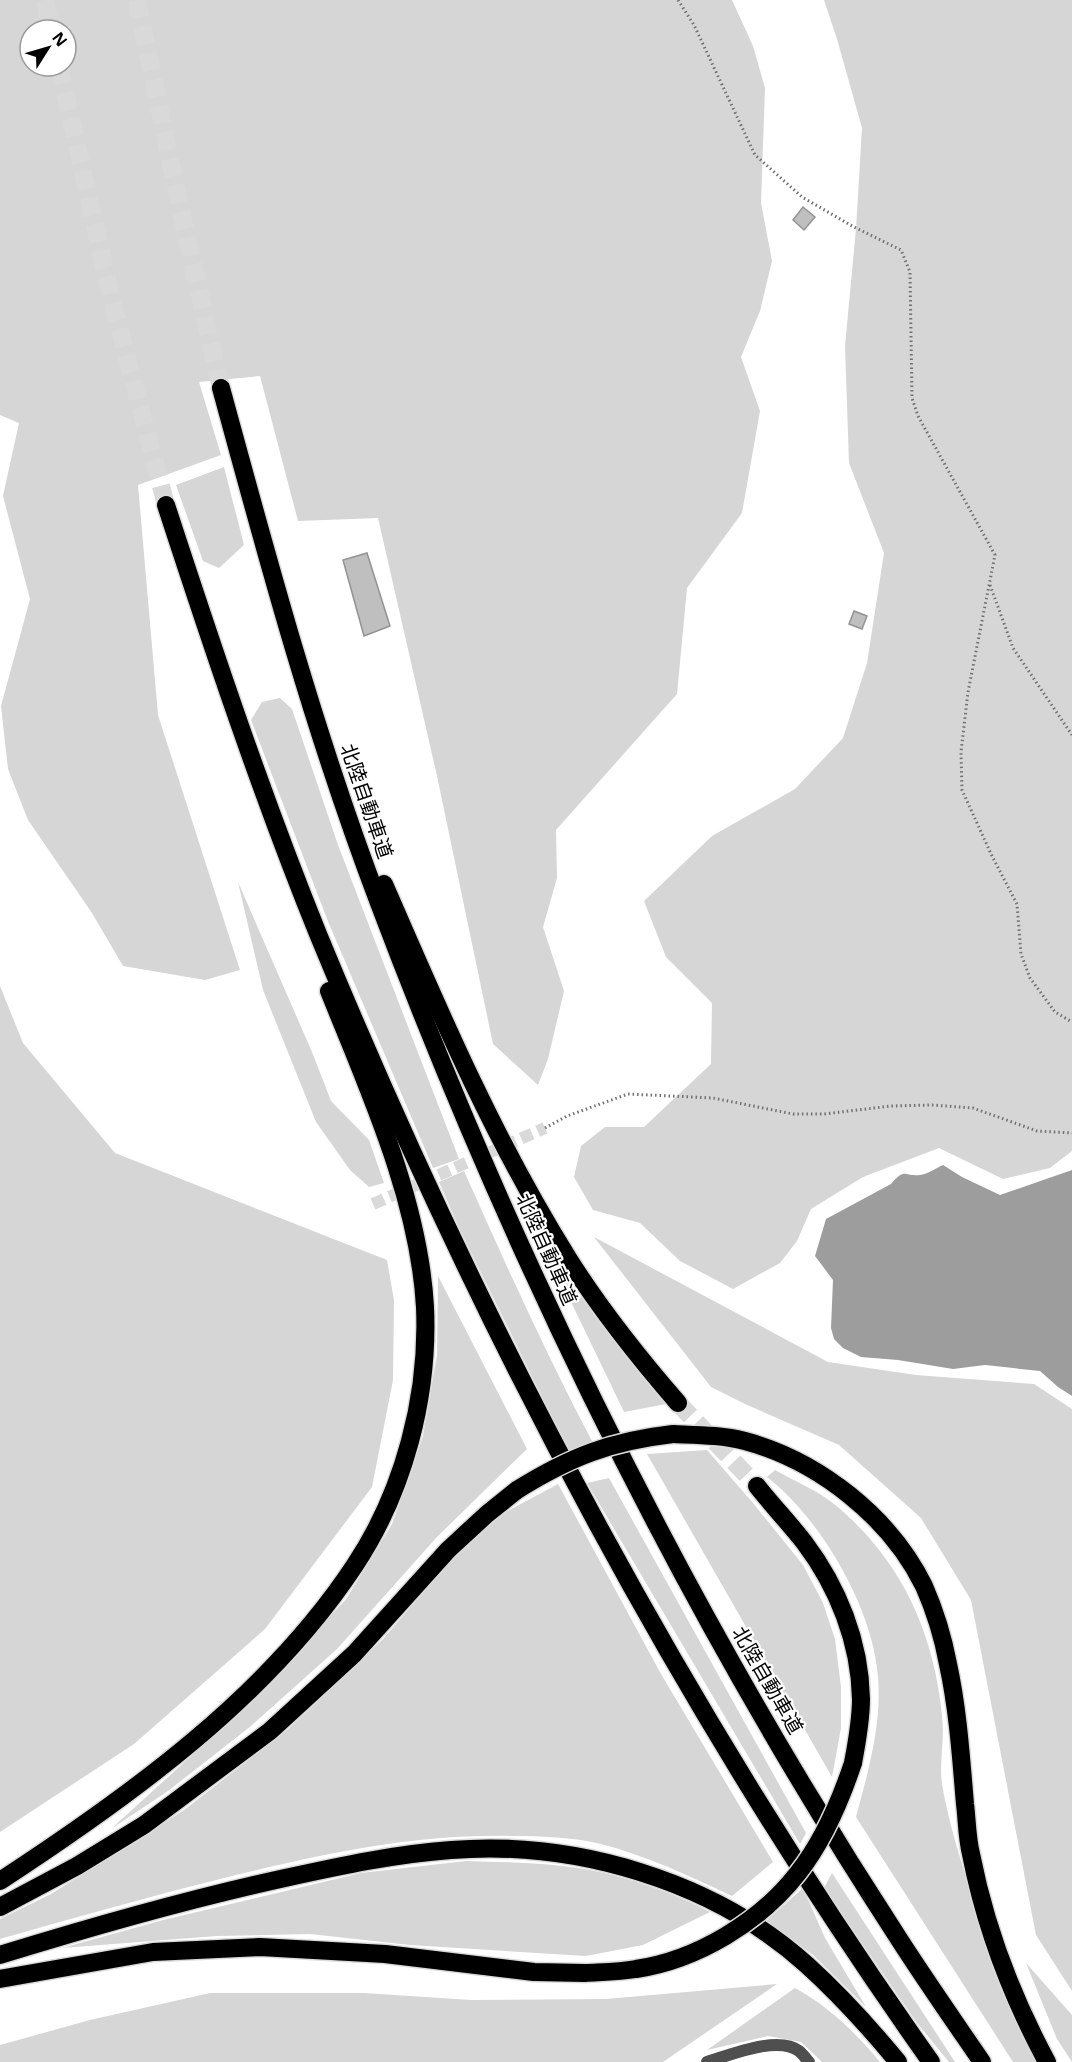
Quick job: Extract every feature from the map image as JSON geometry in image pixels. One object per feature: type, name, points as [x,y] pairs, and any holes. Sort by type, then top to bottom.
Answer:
[{"type":"highway","name":"北陸自動車道","points":[[221,388],[267,560],[326,750],[378,900],[439,1055],[497,1193],[572,1357],[716,1635],[800,1780],[898,1939],[982,2062]]},
{"type":"highway","points":[[166,505],[211,642],[317,930],[447,1230],[534,1404],[624,1574],[720,1739],[821,1898],[931,2062]]},
{"type":"highway","points":[[0,1881],[63,1840],[162,1766],[235,1703],[288,1650],[355,1565],[382,1516],[403,1467],[421,1383],[424,1361],[425,1306],[418,1253],[407,1203],[387,1139],[308,937],[229,720],[211,642]]},
{"type":"highway","points":[[326,750],[445,1026],[527,1188],[581,1277],[678,1403]]},
{"type":"highway","points":[[0,1907],[76,1866],[144,1825],[270,1731],[354,1654],[448,1550],[517,1490],[578,1456],[630,1440],[673,1434],[704,1435],[744,1441],[780,1454],[815,1471],[849,1495],[878,1522],[904,1553],[923,1586],[938,1623],[949,1665],[956,1711],[970,1852],[984,1906],[1003,1966],[1028,2026],[1047,2062]]},
{"type":"highway","points":[[0,1979],[153,1953],[260,1947],[385,1954],[534,1972],[585,1973],[637,1969],[679,1958],[719,1940],[750,1919],[798,1874],[819,1842],[839,1803],[853,1763],[858,1731],[860,1677],[856,1649],[836,1595],[804,1542],[757,1486]]},
{"type":"highway","points":[[0,1955],[181,1902],[341,1866],[451,1850],[501,1848],[548,1851],[588,1857],[644,1873],[678,1886],[751,1924],[806,1964],[848,2004],[898,2062]]},
{"type":"street","points":[[707,2062],[762,2046],[784,2046],[799,2051],[808,2062]]},
{"type":"path","points":[[678,0],[694,25],[755,155],[802,198],[854,228],[901,250],[910,272],[912,398],[918,416],[995,555],[967,702],[961,752],[962,790],[1017,904],[1021,954],[1030,978],[1055,1012],[1072,1022]]},
{"type":"path","points":[[989,584],[1013,648],[1072,735]]},
{"type":"path","points":[[544,1128],[567,1116],[628,1094],[712,1098],[793,1114],[824,1114],[891,1106],[973,1108],[1037,1131],[1072,1133]]},
{"type":"shaded area","points":[[0,0],[732,0],[753,46],[765,88],[761,203],[772,261],[760,311],[741,357],[760,411],[742,513],[687,588],[677,694],[556,830],[557,878],[543,927],[564,991],[548,1059],[538,1085],[493,1044],[437,776],[378,518],[298,521],[260,376],[199,382],[221,455],[138,485],[158,715],[240,970],[205,980],[123,966],[92,913],[28,820],[8,769],[1,706],[30,599],[3,496],[19,423],[0,415]]},
{"type":"shaded area","points":[[824,0],[1072,0],[1072,1151],[1050,1168],[1003,1179],[939,1148],[863,1177],[811,1209],[797,1241],[780,1263],[733,1289],[680,1261],[640,1223],[593,1210],[574,1177],[581,1146],[605,1127],[644,1127],[711,1064],[712,1003],[666,957],[644,901],[712,836],[795,789],[843,738],[867,663],[884,553],[849,463],[845,346],[856,229],[862,128]]},
{"type":"shaded area","points":[[224,467],[244,545],[219,568],[203,561],[176,485]]},
{"type":"shaded area","points":[[280,698],[292,709],[338,845],[459,1159],[433,1168],[327,919],[251,720],[262,702]]},
{"type":"shaded area","points":[[238,882],[331,1101],[369,1140],[384,1183],[369,1187],[350,1170],[316,1122],[263,990]]},
{"type":"shaded area","points":[[0,986],[23,1043],[115,1153],[387,1260],[394,1300],[393,1380],[372,1487],[265,1629],[134,1744],[0,1832]]},
{"type":"shaded area","points":[[943,1165],[1000,1195],[1072,1170],[1072,1396],[1040,1371],[985,1365],[953,1369],[898,1360],[861,1357],[843,1348],[834,1339],[831,1328],[833,1280],[815,1256],[826,1219],[891,1184],[902,1174],[923,1174]]},
{"type":"shaded area","points":[[464,1171],[542,1342],[593,1443],[569,1452],[459,1228],[439,1182]]},
{"type":"shaded area","points":[[594,1237],[828,1362],[916,1375],[1034,1384],[1072,1409],[1072,1991],[1036,1935],[971,1600],[921,1518],[839,1445],[711,1387]]},
{"type":"shaded area","points":[[552,1252],[570,1283],[666,1404],[624,1412],[561,1281]]},
{"type":"shaded area","points":[[438,1276],[527,1449],[437,1537],[337,1649],[251,1726],[168,1791],[111,1829],[258,1695],[346,1599],[392,1524],[423,1436],[437,1355]]},
{"type":"shaded area","points":[[707,1450],[803,1565],[823,1603],[835,1639],[841,1687],[841,1728],[832,1777],[647,1454]]},
{"type":"shaded area","points":[[775,1470],[827,1499],[857,1525],[878,1548],[910,1598],[922,1626],[938,1685],[943,1724],[942,1784],[954,1837],[983,1934],[1006,2000],[1037,2062],[1013,2062],[856,1817],[873,1748],[878,1713],[878,1677],[874,1650],[855,1594],[841,1567],[806,1516],[767,1477]]},
{"type":"shaded area","points":[[609,1478],[806,1833],[800,1844],[587,1483]]},
{"type":"shaded area","points":[[558,1484],[661,1674],[773,1862],[732,1896],[652,1860],[590,1842],[533,1836],[439,1838],[333,1853],[228,1877],[0,1939],[0,1919],[51,1894],[184,1810],[287,1730],[383,1639],[451,1560],[502,1514]]},
{"type":"shaded area","points":[[466,1861],[542,1864],[613,1875],[673,1895],[710,1912],[643,1945],[586,1956],[410,1945],[310,1934],[217,1936],[62,1948],[163,1920],[361,1873]]},
{"type":"shaded area","points":[[832,1873],[955,2062],[949,2062],[917,2023],[824,1888]]},
{"type":"shaded area","points":[[803,1888],[825,1938],[866,2007],[813,1955],[766,1921]]},
{"type":"shaded area","points":[[1026,1963],[1072,2015],[1072,2062],[1057,2039]]},
{"type":"shaded area","points":[[777,1984],[663,2062],[0,2062],[0,2045],[90,2020],[210,1993],[364,1993],[471,2000],[606,1999]]},
{"type":"shaded area","points":[[795,1988],[840,2020],[880,2062],[822,2062],[801,2042],[768,2036],[707,2050]]},
{"type":"building","points":[[803,207],[815,217],[804,230],[793,220]]},
{"type":"building","points":[[367,553],[390,626],[364,636],[343,560]]},
{"type":"building","points":[[854,611],[867,616],[862,629],[849,624]]},
{"type":"tunnel","points":[[45,0],[49,18]]},
{"type":"tunnel","points":[[137,0],[178,198],[221,388]]},
{"type":"tunnel","points":[[62,78],[111,297],[166,505]]},
{"type":"tunnel","points":[[373,1204],[545,1128]]},
{"type":"tunnel","points":[[678,1403],[757,1486]]}]
